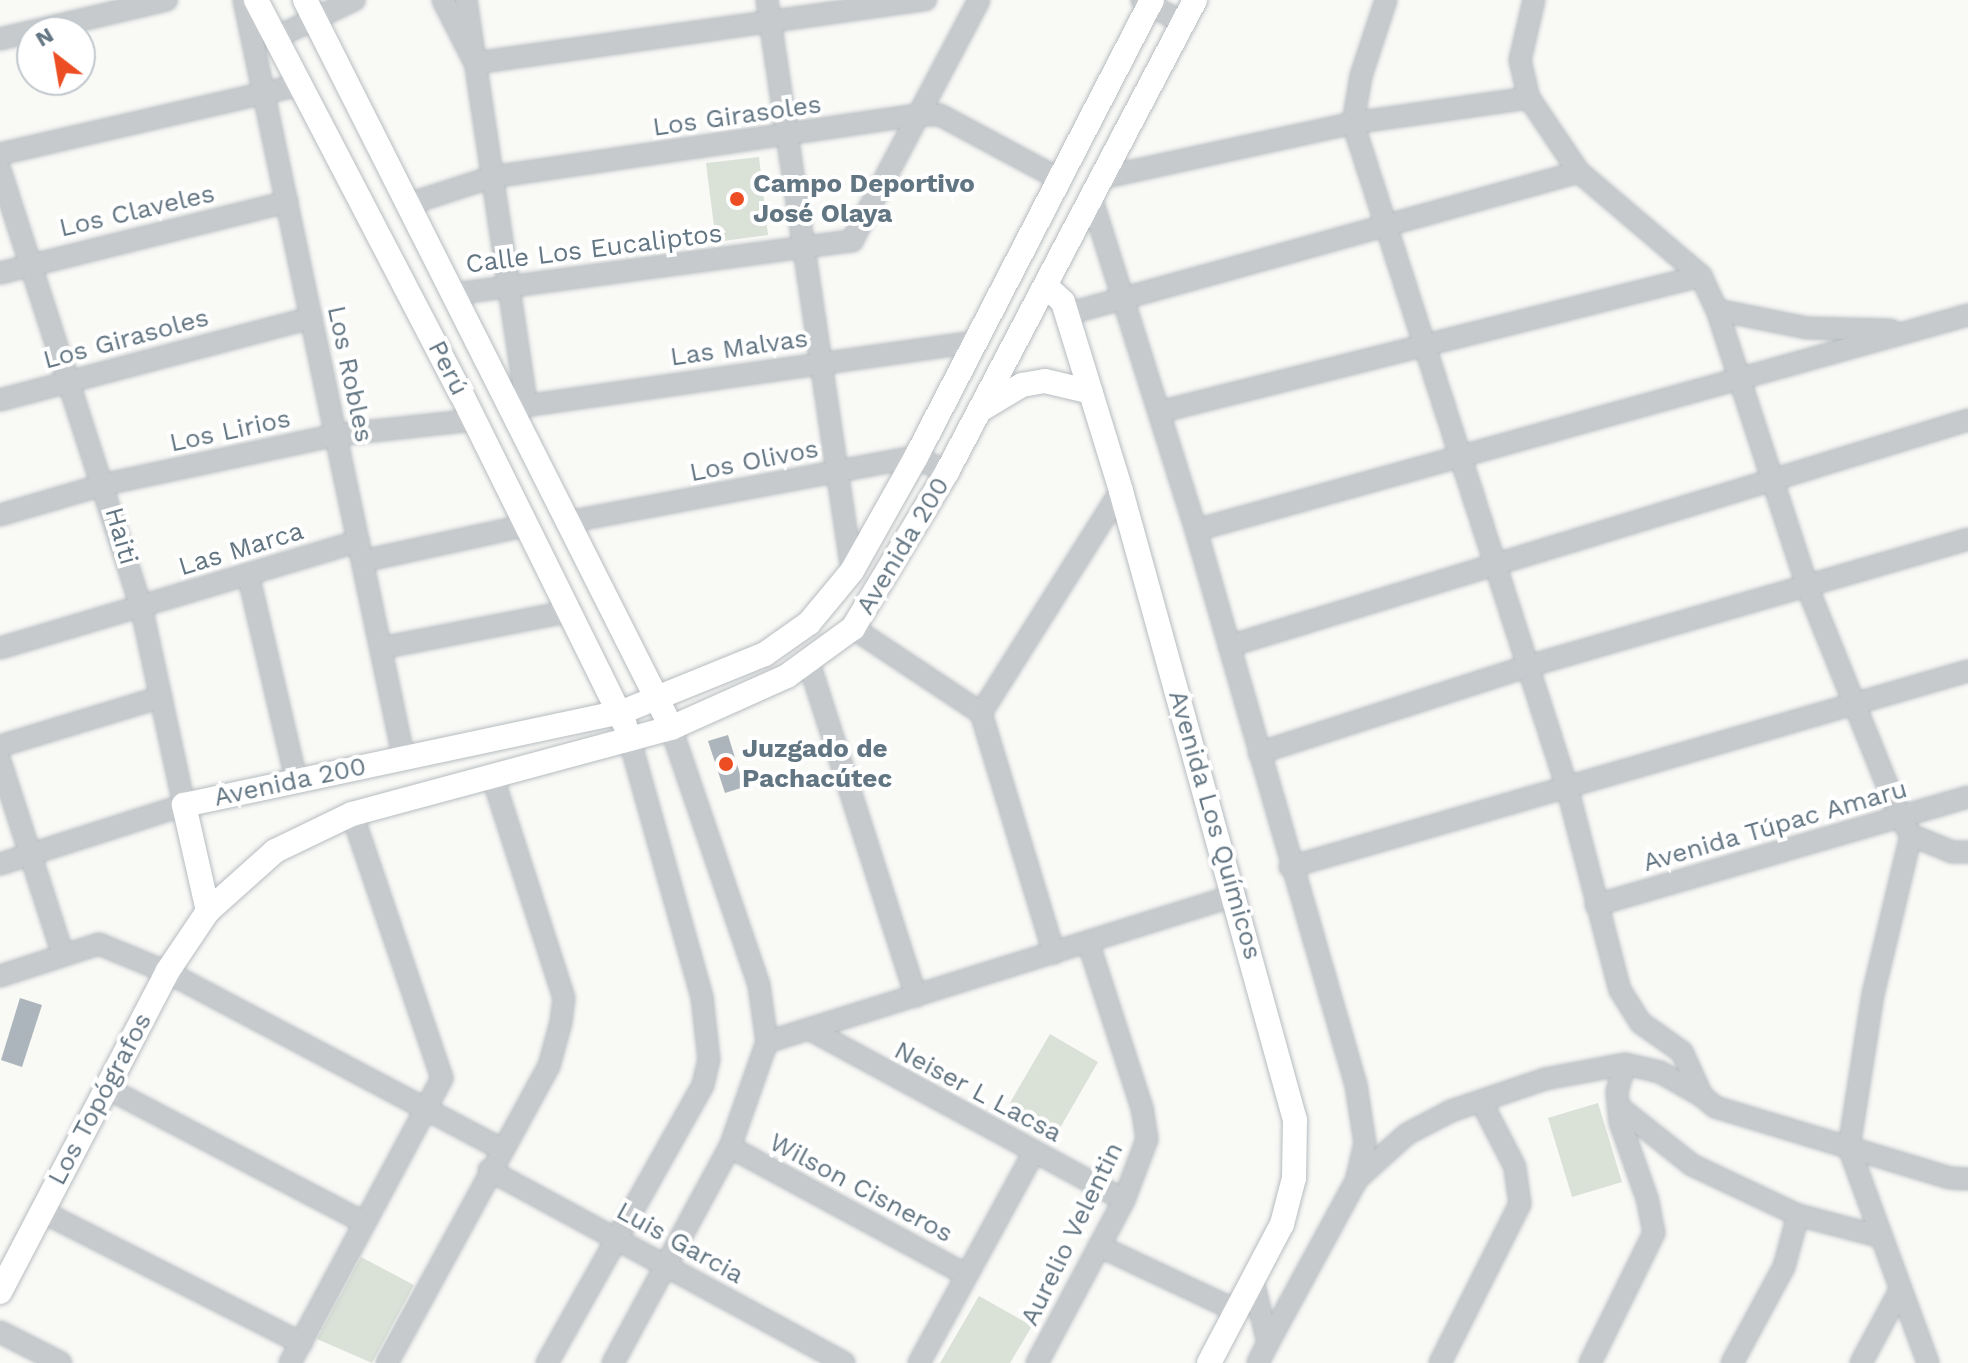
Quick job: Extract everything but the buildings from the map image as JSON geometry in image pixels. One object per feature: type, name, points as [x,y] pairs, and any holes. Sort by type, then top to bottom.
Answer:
[{"type":"main road","name":"Perú","points":[[256,0],[528,525],[622,712],[630,741]]},
{"type":"main road","name":"Avenida 200","points":[[208,911],[275,851],[352,814],[671,728],[809,663],[853,628],[947,472],[1195,0]]},
{"type":"main road","name":"Avenida 200","points":[[184,805],[622,712],[659,700],[765,654],[793,636],[830,602],[852,571],[916,457],[1061,180],[1148,1]]},
{"type":"main road","name":"Perú","points":[[310,10],[453,294],[518,407],[567,522],[671,728]]},
{"type":"main road","points":[[354,188],[390,168]]},
{"type":"main road","name":"Avenida Los Químicos","points":[[1046,286],[1056,290],[1067,314],[1121,491],[1291,1098],[1297,1148],[1282,1224],[1209,1363]]},
{"type":"main road","points":[[977,413],[1022,385],[1045,381],[1091,392]]},
{"type":"main road","name":"Haiti","points":[[184,805],[208,911]]},
{"type":"main road","name":"Los Topógrafos","points":[[0,1292],[167,972],[208,911]]},
{"type":"street","points":[[0,39],[166,0]]},
{"type":"street","name":"Los Robles","points":[[244,0],[404,759]]},
{"type":"street","points":[[275,38],[310,10],[354,0]]},
{"type":"street","points":[[443,0],[475,63]]},
{"type":"street","points":[[466,0],[509,286],[518,407]]},
{"type":"street","points":[[767,0],[852,571]]},
{"type":"street","points":[[475,63],[926,0]]},
{"type":"street","name":"Calle Los Eucaliptos","points":[[453,294],[852,241],[979,0]]},
{"type":"street","points":[[1386,0],[1361,76],[1353,123],[1421,345],[1567,787],[1620,990],[1641,1023],[1682,1052],[1702,1096]]},
{"type":"street","points":[[1534,0],[1520,60],[1529,98],[1579,172],[1701,276],[1717,310],[1769,481],[1808,589],[1906,826],[1873,994],[1849,1148],[1878,1236],[1928,1363]]},
{"type":"street","points":[[1148,1],[1183,23]]},
{"type":"street","points":[[0,154],[300,85]]},
{"type":"street","points":[[1258,1363],[1357,1179],[1365,1143],[1364,1115],[1290,867],[1196,530],[1123,298],[1096,188],[1353,123],[1529,98]]},
{"type":"street","name":"Los Girasoles","points":[[409,204],[492,177],[918,115],[940,115],[1061,180]]},
{"type":"street","name":"Haiti","points":[[0,170],[106,484],[141,606],[184,805]]},
{"type":"street","points":[[1067,314],[1579,172]]},
{"type":"street","name":"Los Claveles","points":[[0,273],[30,263],[287,202]]},
{"type":"street","points":[[1159,412],[1701,276]]},
{"type":"street","points":[[1717,310],[1807,328],[1916,330]]},
{"type":"street","points":[[1196,530],[1968,315]]},
{"type":"street","name":"Los Girasoles","points":[[0,400],[70,379],[311,318]]},
{"type":"street","name":"Las Malvas","points":[[518,407],[975,342]]},
{"type":"street","name":"Los Lirios","points":[[0,515],[106,484],[336,435],[475,420]]},
{"type":"street","points":[[1229,646],[1968,420]]},
{"type":"street","points":[[916,457],[947,472]]},
{"type":"street","name":"Los Olivos","points":[[567,522],[916,457]]},
{"type":"street","points":[[981,713],[1121,491]]},
{"type":"street","points":[[360,551],[528,525]]},
{"type":"street","points":[[1259,753],[1525,667],[1808,589],[1968,539]]},
{"type":"street","name":"Las Marca","points":[[0,648],[248,574],[360,551]]},
{"type":"street","points":[[248,574],[296,779]]},
{"type":"street","points":[[381,648],[571,611]]},
{"type":"street","points":[[853,628],[981,713],[1054,953]]},
{"type":"street","points":[[809,663],[916,996]]},
{"type":"street","points":[[1290,867],[1968,671]]},
{"type":"street","points":[[0,746],[161,697]]},
{"type":"street","points":[[613,1363],[730,1147],[767,1042],[759,985],[671,728]]},
{"type":"street","points":[[547,1363],[703,1085],[709,1060],[702,997],[630,741]]},
{"type":"street","points":[[0,761],[63,955]]},
{"type":"street","points":[[387,1363],[489,1170],[549,1066],[564,998],[492,775]]},
{"type":"street","name":"Avenida Túpac Amaru","points":[[1596,905],[1906,826],[1968,797]]},
{"type":"street","points":[[0,864],[184,805]]},
{"type":"street","points":[[290,1363],[442,1078],[352,814]]},
{"type":"street","points":[[1906,826],[1952,852],[1968,852]]},
{"type":"street","points":[[767,1042],[1235,895]]},
{"type":"street","name":"Aurelio Velentin","points":[[1037,1363],[1124,1200],[1147,1139],[1142,1108],[1088,942]]},
{"type":"street","points":[[0,976],[99,944],[167,972],[501,1149]]},
{"type":"street","name":"Neiser L Lacsa","points":[[809,1029],[1124,1200]]},
{"type":"street","points":[[1357,1179],[1407,1134],[1481,1101],[1545,1079],[1625,1064],[1660,1072],[1732,1115],[1968,1179]]},
{"type":"street","points":[[1593,1362],[1654,1233],[1619,1107],[1625,1064]]},
{"type":"street","points":[[105,1087],[365,1223]]},
{"type":"street","points":[[1440,1363],[1520,1204],[1515,1167],[1481,1101]]},
{"type":"street","points":[[1619,1107],[1692,1165],[1798,1215],[1878,1236]]},
{"type":"street","name":"Wilson Cisneros","points":[[730,1147],[967,1275]]},
{"type":"street","points":[[919,1363],[1034,1152]]},
{"type":"street","name":"Luis Garcia","points":[[489,1170],[844,1363]]},
{"type":"street","points":[[41,1211],[301,1343]]},
{"type":"street","points":[[1732,1363],[1784,1267],[1798,1215]]},
{"type":"street","points":[[1099,1246],[1237,1311]]},
{"type":"street","points":[[1253,1281],[1268,1343]]},
{"type":"street","points":[[1861,1363],[1899,1292]]},
{"type":"street","points":[[0,1332],[61,1363]]},
{"type":"shaded area","name":"Campo Deportivo José Olaya","points":[[759,157],[768,235],[716,242],[706,163]]},
{"type":"shaded area","points":[[1050,1034],[1098,1062],[1056,1135],[1007,1108]]},
{"type":"shaded area","points":[[1598,1103],[1622,1182],[1572,1197],[1548,1118]]},
{"type":"shaded area","points":[[361,1257],[414,1285],[372,1363],[317,1339]]},
{"type":"shaded area","points":[[979,1296],[1032,1326],[1010,1363],[940,1363]]},
{"type":"place","name":"Campo Deportivo José Olaya","points":[[737,199]]},
{"type":"place","name":"Juzgado de Pachacútec","points":[[726,764]]}]
